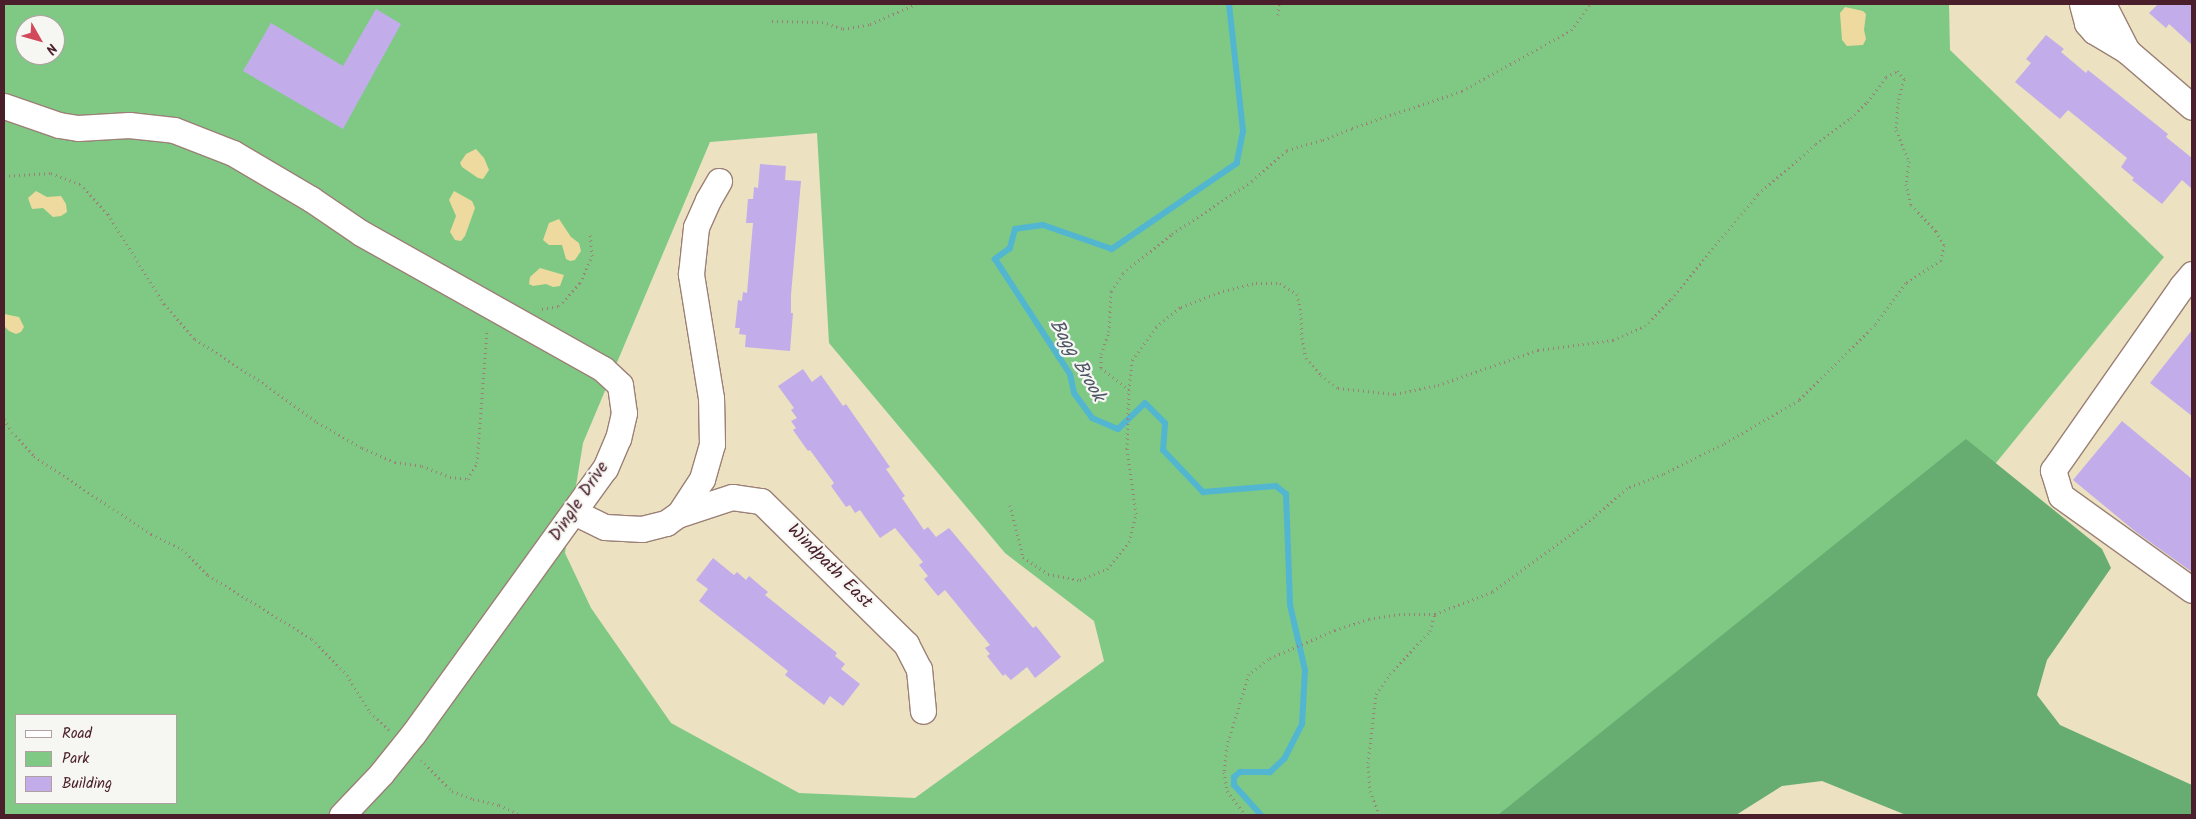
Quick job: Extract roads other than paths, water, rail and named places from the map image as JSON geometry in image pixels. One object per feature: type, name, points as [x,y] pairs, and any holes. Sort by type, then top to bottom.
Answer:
[{"type":"street","points":[[2082,4],[2087,23],[2094,31],[2127,51],[2192,107]]},
{"type":"street","points":[[2103,4],[2127,51]]},
{"type":"street","name":"Dingle Drive","points":[[4,106],[59,125],[78,128],[129,125],[174,130],[233,153],[361,233],[603,369],[620,385],[624,413],[618,438],[605,468],[405,745],[342,815]]},
{"type":"street","points":[[680,514],[702,479],[712,444],[711,398],[692,274],[696,227],[719,181]]},
{"type":"street","points":[[2192,274],[2053,470],[2062,496],[2192,590]]},
{"type":"street","name":"Windpath East","points":[[574,512],[605,528],[642,529],[666,523],[680,514],[732,498],[761,501],[906,644],[919,669],[923,710]]},
{"type":"waterway","name":"Bagg Brook","points":[[1229,4],[1243,131],[1237,163],[1112,249],[1043,225],[1015,229],[1010,248],[995,259],[1070,374],[1074,393],[1092,418],[1118,429],[1145,403],[1165,423],[1163,450],[1203,492],[1276,486],[1286,494],[1290,605],[1305,670],[1302,724],[1285,758],[1270,772],[1240,772],[1234,777],[1234,785],[1261,815]]}]
